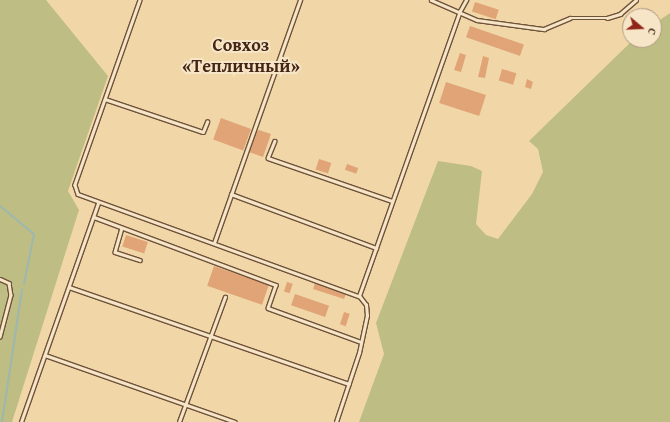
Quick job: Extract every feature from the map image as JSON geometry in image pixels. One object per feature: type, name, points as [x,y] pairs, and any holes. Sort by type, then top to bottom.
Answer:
[{"type":"lane","points":[[140,0],[75,185],[78,194],[98,203],[214,243],[359,296],[366,305],[367,316],[349,384],[336,422]]},
{"type":"lane","points":[[214,243],[300,0]]},
{"type":"lane","points":[[431,0],[460,11],[477,20],[492,24],[506,23],[531,29],[544,29],[570,18],[607,18],[620,14],[636,0]]},
{"type":"lane","points":[[359,296],[460,11],[466,0]]},
{"type":"lane","points":[[105,99],[203,132],[206,122]]},
{"type":"lane","points":[[275,141],[268,158],[392,201]]},
{"type":"lane","points":[[231,194],[376,248]]},
{"type":"lane","points":[[21,422],[98,203]]},
{"type":"lane","points":[[94,217],[276,285],[268,308],[361,342]]},
{"type":"lane","points":[[122,228],[115,252],[140,260]]},
{"type":"lane","points":[[0,279],[9,283],[11,294],[0,337]]},
{"type":"lane","points":[[69,287],[349,384]]},
{"type":"lane","points":[[179,422],[225,298]]},
{"type":"lane","points":[[45,355],[235,422]]},
{"type":"shaded area","points":[[0,0],[46,0],[108,76],[68,191],[79,210],[12,422],[0,422]]},
{"type":"shaded area","points":[[670,13],[670,422],[359,422],[384,354],[376,323],[438,161],[471,166],[482,171],[476,224],[486,235],[498,239],[532,194],[543,172],[538,149],[529,141],[625,48],[662,48],[662,18]]},
{"type":"building","points":[[475,2],[499,10],[496,19],[472,12]]},
{"type":"building","points":[[470,26],[524,45],[520,56],[466,37]]},
{"type":"building","points":[[460,53],[466,55],[461,72],[454,70]]},
{"type":"building","points":[[483,56],[489,58],[485,78],[478,77]]},
{"type":"building","points":[[502,69],[516,73],[513,85],[499,81]]},
{"type":"building","points":[[527,79],[533,82],[531,89],[525,87]]},
{"type":"building","points":[[446,82],[486,95],[479,116],[439,103]]},
{"type":"building","points":[[221,118],[251,129],[243,151],[213,140]]},
{"type":"building","points":[[259,130],[271,134],[263,157],[249,152],[257,131]]},
{"type":"building","points":[[319,159],[331,163],[328,173],[316,169]]},
{"type":"building","points":[[347,164],[358,168],[356,174],[345,170]]},
{"type":"building","points":[[126,235],[148,242],[144,254],[122,246]]},
{"type":"building","points":[[214,266],[269,285],[262,305],[207,286]]},
{"type":"building","points":[[287,282],[293,284],[290,293],[284,292]]},
{"type":"building","points":[[315,283],[346,294],[344,299],[313,289]]},
{"type":"building","points":[[295,294],[329,306],[325,317],[291,305]]},
{"type":"building","points":[[344,312],[350,314],[346,326],[340,324]]},
{"type":"waterway","points":[[0,206],[34,234],[24,284]]},
{"type":"waterway","points":[[2,422],[22,290]]},
{"type":"district","name":"Совхоз «Тепличный»","points":[[241,56]]}]
